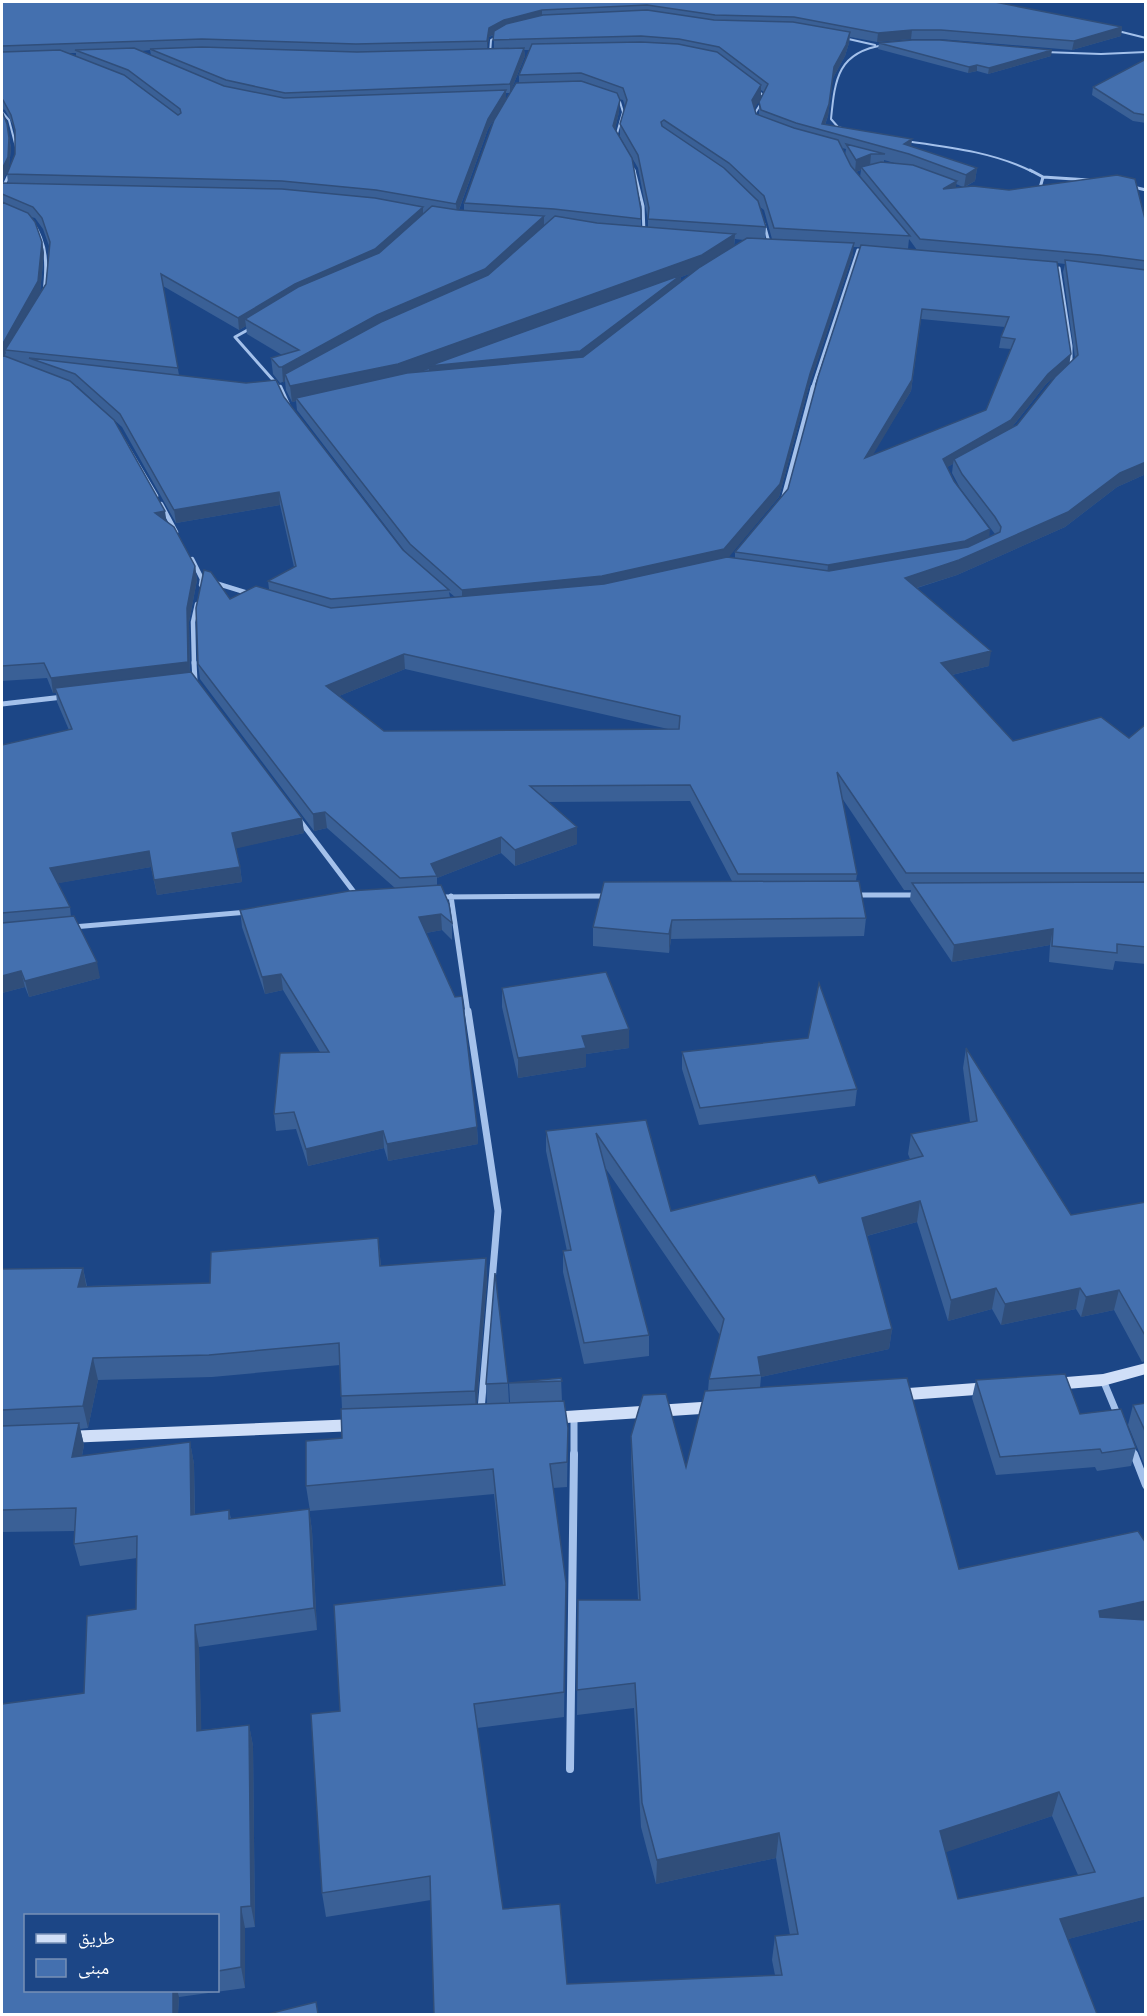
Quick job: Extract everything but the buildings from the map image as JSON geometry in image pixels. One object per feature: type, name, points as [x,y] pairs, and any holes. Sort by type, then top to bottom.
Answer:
[{"type":"street","points":[[1112,30],[1146,38]]},
{"type":"street","points":[[490,54],[491,40],[505,32]]},
{"type":"street","points":[[834,36],[877,45],[888,45]]},
{"type":"street","points":[[848,130],[838,127],[831,119],[842,64],[854,53],[877,45]]},
{"type":"street","points":[[1041,52],[1101,54],[1146,52]]},
{"type":"street","points":[[479,55],[500,54]]},
{"type":"street","points":[[751,85],[765,97],[756,113],[757,124]]},
{"type":"street","points":[[604,95],[620,102],[623,112],[616,137],[621,146]]},
{"type":"street","points":[[2,112],[9,120],[17,153]]},
{"type":"street","points":[[901,140],[965,150],[1008,160],[1043,177],[1089,180]]},
{"type":"street","points":[[626,154],[636,172],[645,223],[644,237]]},
{"type":"street","points":[[10,171],[2,190],[14,190]]},
{"type":"street","points":[[1033,192],[1040,188],[1043,177]]},
{"type":"street","points":[[1123,184],[1146,190]]},
{"type":"street","points":[[761,213],[770,246]]},
{"type":"street","points":[[22,216],[32,221],[40,231],[48,253],[44,294]]},
{"type":"street","points":[[632,236],[656,237]]},
{"type":"street","points":[[758,245],[781,246]]},
{"type":"street","points":[[848,249],[870,251]]},
{"type":"street","points":[[776,507],[783,499],[809,398],[858,250]]},
{"type":"street","points":[[1047,267],[1069,268]]},
{"type":"street","points":[[1059,268],[1073,366],[1066,372]]},
{"type":"street","points":[[262,321],[236,337],[280,388],[289,407]]},
{"type":"street","points":[[270,389],[291,383]]},
{"type":"street","points":[[110,422],[119,430],[180,539]]},
{"type":"street","points":[[186,549],[202,579],[200,590]]},
{"type":"street","points":[[202,579],[256,595]]},
{"type":"street","points":[[198,601],[194,622],[195,681],[202,690]]},
{"type":"street","points":[[184,682],[195,681]]},
{"type":"street","points":[[2,704],[70,696]]},
{"type":"street","points":[[292,810],[362,902],[350,903]]},
{"type":"street","points":[[846,895],[930,895]]},
{"type":"street","points":[[451,896],[498,1211],[481,1420]]},
{"type":"street","points":[[429,897],[619,896]]},
{"type":"street","points":[[71,927],[257,911]]},
{"type":"street","points":[[1044,1384],[1103,1380],[1146,1368]]},
{"type":"street","points":[[1103,1380],[1120,1422]]},
{"type":"street","points":[[880,1396],[1009,1387]]},
{"type":"street","points":[[539,1418],[727,1407]]},
{"type":"street","points":[[570,1768],[574,1417]]},
{"type":"street","points":[[49,1438],[373,1424]]},
{"type":"street","points":[[1129,1443],[1146,1485]]}]
